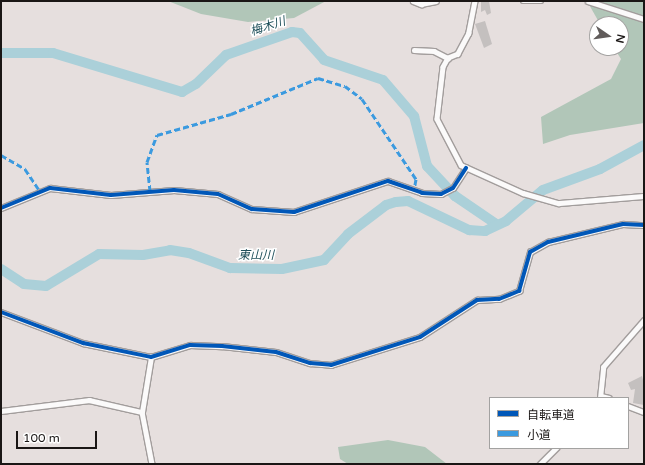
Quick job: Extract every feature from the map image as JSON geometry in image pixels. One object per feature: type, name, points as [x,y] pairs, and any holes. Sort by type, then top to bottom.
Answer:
[{"type":"street","points":[[413,1],[436,1]]},
{"type":"street","points":[[475,1],[469,33],[458,54],[448,58],[443,67],[437,119],[457,160],[466,168],[523,193],[559,203],[644,196]]},
{"type":"street","points":[[523,1],[541,1]]},
{"type":"street","points":[[588,1],[644,20]]},
{"type":"street","points":[[414,50],[434,51],[448,58]]},
{"type":"street","points":[[1,208],[50,188],[111,195],[190,190],[218,194],[252,209],[276,212],[294,212],[388,181],[422,193],[441,194],[453,188],[466,168]]},
{"type":"street","points":[[1,312],[83,343],[151,357],[190,344],[276,352],[310,364],[331,365],[420,337],[477,300],[499,299],[519,291],[530,252],[548,242],[623,224],[644,225]]},
{"type":"street","points":[[600,397],[603,367],[644,320]]},
{"type":"street","points":[[151,357],[142,412],[152,464]]},
{"type":"street","points":[[1,411],[89,400],[142,412]]},
{"type":"street","points":[[629,406],[644,412]]},
{"type":"street","points":[[540,464],[555,449]]},
{"type":"green space","points":[[168,1],[326,1],[294,18],[248,22],[201,14]]},
{"type":"green space","points":[[587,1],[644,1],[644,123],[570,135],[543,144],[541,117],[611,79],[621,59],[619,56],[629,56],[629,16],[595,16]]},
{"type":"green space","points":[[388,440],[425,447],[447,464],[348,464],[340,459],[338,447]]},
{"type":"building","points":[[481,1],[489,1],[491,13],[487,15],[485,10],[481,12]]},
{"type":"building","points":[[485,21],[492,44],[484,48],[475,24]]},
{"type":"building","points":[[642,376],[644,384],[644,405],[633,403],[635,389],[631,390],[628,383]]},
{"type":"waterway","name":"梅木川","points":[[1,53],[53,53],[182,92],[196,84],[226,55],[292,32],[300,33],[324,60],[383,80],[414,116],[427,166],[455,196],[496,224]]},
{"type":"waterway","name":"東山川","points":[[1,269],[24,284],[46,286],[99,254],[143,255],[170,250],[189,253],[230,268],[282,269],[324,260],[348,234],[386,205],[408,201],[469,230],[485,231],[506,221],[543,190],[600,169],[644,145]]},
{"type":"marked path","points":[[150,191],[147,162],[157,135],[231,114],[318,78],[345,86],[362,99],[416,179],[414,190]]},
{"type":"marked path","points":[[1,155],[25,169],[39,190]]},
{"type":"cycle path","points":[[1,208],[50,188],[111,195],[174,190],[218,194],[252,209],[294,212],[388,181],[422,193],[441,194],[453,188],[466,168]]},
{"type":"cycle path","points":[[1,312],[83,343],[151,357],[190,345],[222,346],[276,352],[310,363],[331,365],[420,337],[477,300],[499,299],[519,291],[530,252],[548,242],[623,224],[644,225]]}]
